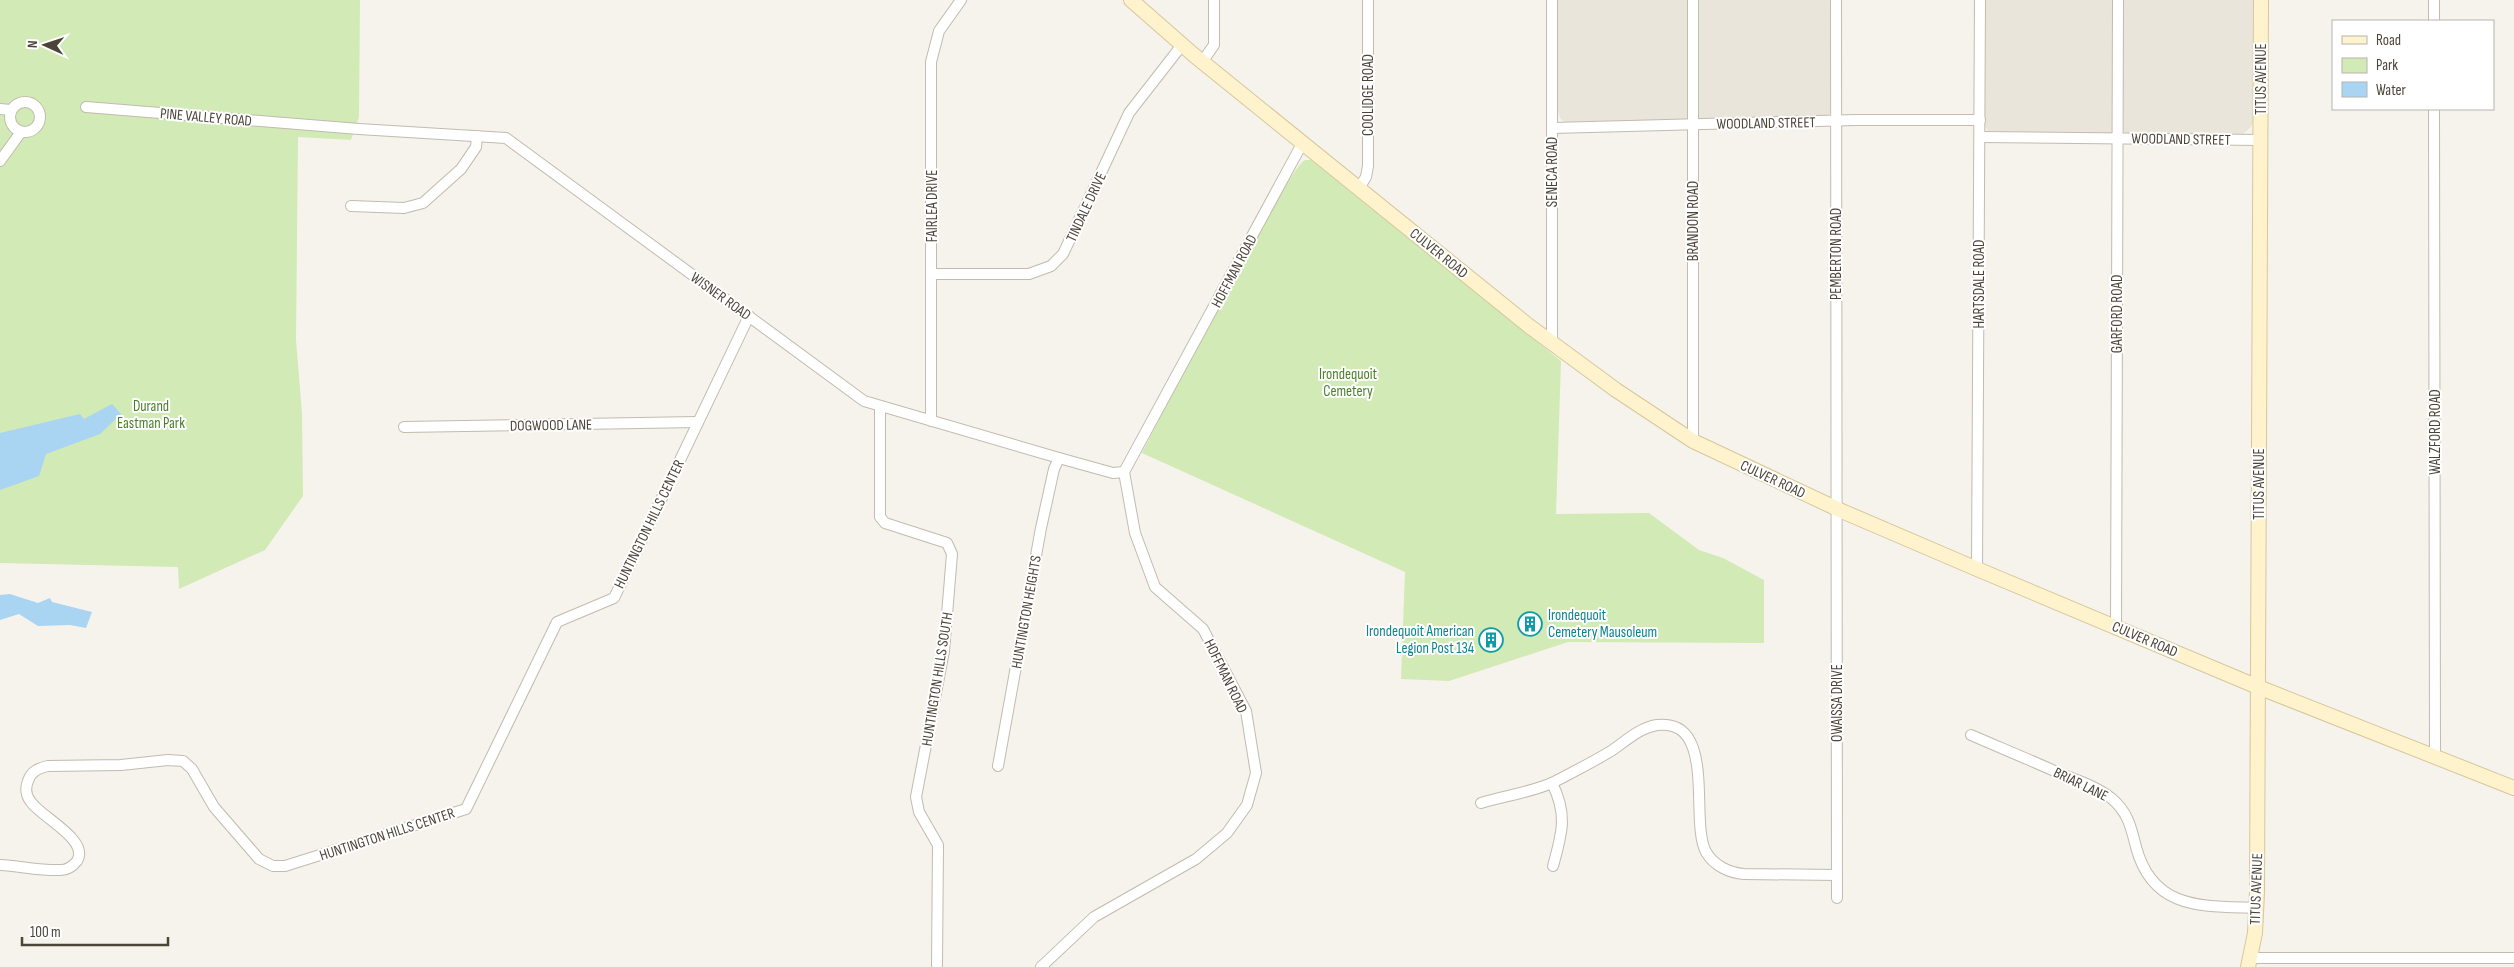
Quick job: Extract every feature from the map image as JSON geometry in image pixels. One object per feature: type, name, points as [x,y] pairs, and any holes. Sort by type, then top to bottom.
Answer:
[{"type":"main road","name":"CULVER ROAD","points":[[1132,0],[1202,62],[1552,344],[1636,405],[1693,442],[1838,509],[1977,569],[2258,687],[2514,788]]},
{"type":"main road","name":"TITUS AVENUE","points":[[2250,963],[2257,908],[2261,0]]},
{"type":"street","name":"FAIRLEA DRIVE","points":[[931,420],[932,53],[942,24],[961,0]]},
{"type":"street","points":[[1202,62],[1214,44],[1214,0]]},
{"type":"street","name":"COOLIDGE ROAD","points":[[1359,188],[1366,177],[1368,166],[1368,0]]},
{"type":"street","name":"SENECA ROAD","points":[[1552,0],[1552,344]]},
{"type":"street","name":"BRANDON ROAD","points":[[1693,0],[1693,442]]},
{"type":"street","name":"PEMBERTON ROAD","points":[[1836,0],[1835,482],[1838,509]]},
{"type":"street","name":"HARTSDALE ROAD","points":[[1977,569],[1980,0]]},
{"type":"street","name":"GARFORD ROAD","points":[[2116,627],[2118,0]]},
{"type":"street","points":[[2434,0],[2434,20]]},
{"type":"street","name":"TINDALE DRIVE","points":[[932,274],[1029,274],[1044,270],[1058,261],[1071,240],[1129,114],[1182,45]]},
{"type":"street","points":[[18,103],[34,104],[40,113],[36,128],[31,131],[21,132],[11,124],[11,110],[18,103]]},
{"type":"street","name":"PINE VALLEY ROAD","points":[[86,108],[326,127]]},
{"type":"street","points":[[0,109],[11,110]]},
{"type":"street","name":"WALZFORD ROAD","points":[[2434,110],[2435,756]]},
{"type":"street","name":"WOODLAND STREET","points":[[1552,128],[1980,120]]},
{"type":"street","name":"WISNER ROAD","points":[[326,127],[506,138],[864,400],[1113,473],[1124,472]]},
{"type":"street","points":[[0,162],[21,132]]},
{"type":"street","points":[[351,206],[404,208],[423,203],[462,169],[476,147],[477,136]]},
{"type":"street","name":"WOODLAND STREET","points":[[1980,137],[2261,140]]},
{"type":"street","name":"HOFFMAN ROAD","points":[[1041,967],[1094,917],[1196,859],[1227,833],[1247,805],[1256,773],[1246,711],[1203,630],[1155,587],[1136,533],[1124,472],[1303,142]]},
{"type":"street","name":"HUNTINGTON HILLS CENTER","points":[[0,865],[61,870],[71,867],[78,859],[80,853],[76,841],[33,806],[27,796],[26,786],[30,777],[37,769],[48,766],[121,765],[168,760],[183,761],[192,769],[214,807],[259,859],[273,866],[285,866],[466,809],[557,622],[614,598],[749,316]]},
{"type":"street","name":"HUNTINGTON HILLS SOUTH","points":[[880,406],[880,517],[885,524],[947,542],[952,554],[944,651],[916,797],[919,812],[938,846],[937,965]]},
{"type":"street","name":"DOGWOOD LANE","points":[[404,427],[698,422]]},
{"type":"street","name":"HUNTINGTON HEIGHTS","points":[[998,766],[1041,528],[1054,469],[1059,458]]},
{"type":"street","name":"OWAISSA DRIVE","points":[[1837,898],[1838,509]]},
{"type":"street","points":[[1481,803],[1552,783],[1642,730],[1664,725],[1679,729],[1690,740],[1696,756],[1701,836],[1706,852],[1716,864],[1730,871],[1744,874],[1837,875]]},
{"type":"street","name":"BRIAR LANE","points":[[1971,735],[2083,783],[2111,798],[2122,809],[2131,823],[2144,868],[2153,881],[2172,897],[2193,906],[2257,908]]},
{"type":"street","points":[[1552,783],[1561,804],[1563,822],[1553,866]]},
{"type":"street","points":[[2250,963],[2514,958]]},
{"type":"shaded area","points":[[1557,0],[1831,0],[1830,113],[1827,116],[1564,122],[1558,112]]},
{"type":"shaded area","points":[[1985,0],[2254,0],[2254,120],[2251,127],[2241,136],[1988,131],[1984,125]]},
{"type":"green space","name":"Durand Eastman Park","points":[[0,0],[360,0],[359,117],[351,140],[298,137],[296,340],[302,413],[303,496],[265,550],[179,589],[178,567],[0,563]]},
{"type":"green space","name":"Irondequoit Cemetery","points":[[1305,160],[1311,160],[1561,361],[1556,514],[1649,513],[1699,550],[1723,558],[1764,580],[1764,643],[1568,642],[1449,681],[1401,679],[1405,572],[1142,453],[1250,247],[1274,204],[1293,174]]},
{"type":"water","points":[[112,404],[121,414],[100,434],[46,454],[39,476],[0,490],[0,433],[80,414],[84,419]]},
{"type":"water","points":[[10,594],[38,603],[50,598],[52,602],[92,612],[86,628],[70,625],[38,626],[19,614],[0,620],[0,595]]},
{"type":"place","name":"Irondequoit Cemetery Mausoleum","points":[[1530,624]]},
{"type":"place","name":"Irondequoit American Legion Post 134","points":[[1491,640]]}]
